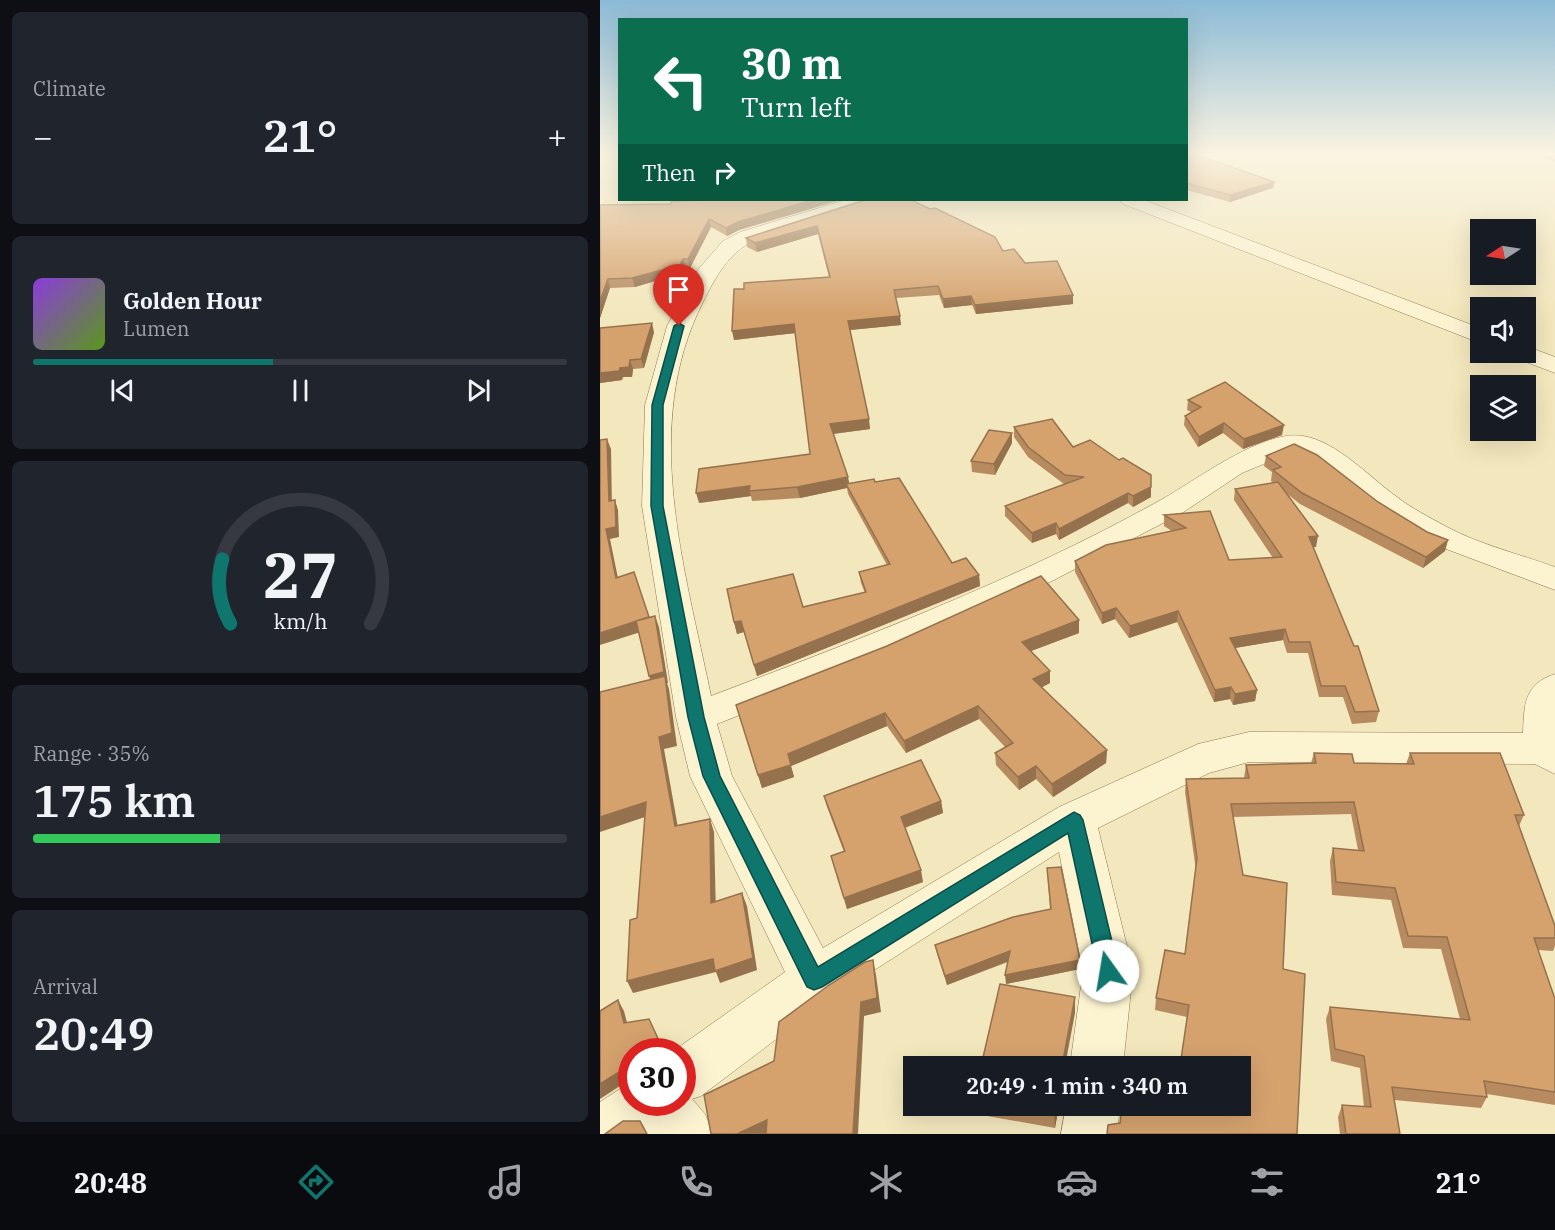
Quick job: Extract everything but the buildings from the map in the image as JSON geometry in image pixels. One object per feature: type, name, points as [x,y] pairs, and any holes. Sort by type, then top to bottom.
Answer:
[{"type":"street","points":[[814,980],[711,776],[696,717],[657,506],[658,405],[679,326],[708,271],[730,245],[747,236],[837,208]]},
{"type":"street","points":[[1149,208],[1470,332]]},
{"type":"street","points":[[1536,358],[1555,366]]},
{"type":"street","points":[[696,717],[875,647],[1041,573],[1171,507],[1232,466],[1288,444],[1301,444],[1326,457],[1388,505],[1436,534],[1555,579]]},
{"type":"street","points":[[696,1067],[814,980],[1074,820],[1198,760],[1249,747],[1549,754],[1543,703],[1555,688]]},
{"type":"street","points":[[1074,820],[1108,971],[1098,1056]]},
{"type":"street","points":[[602,1134],[627,1116]]},
{"type":"street","points":[[671,1116],[686,1134]]},
{"type":"street","points":[[1089,1134],[1092,1116]]},
{"type":"route","points":[[679,326],[658,405],[657,506],[696,717],[711,776],[814,980],[1074,820],[1108,971]]}]
